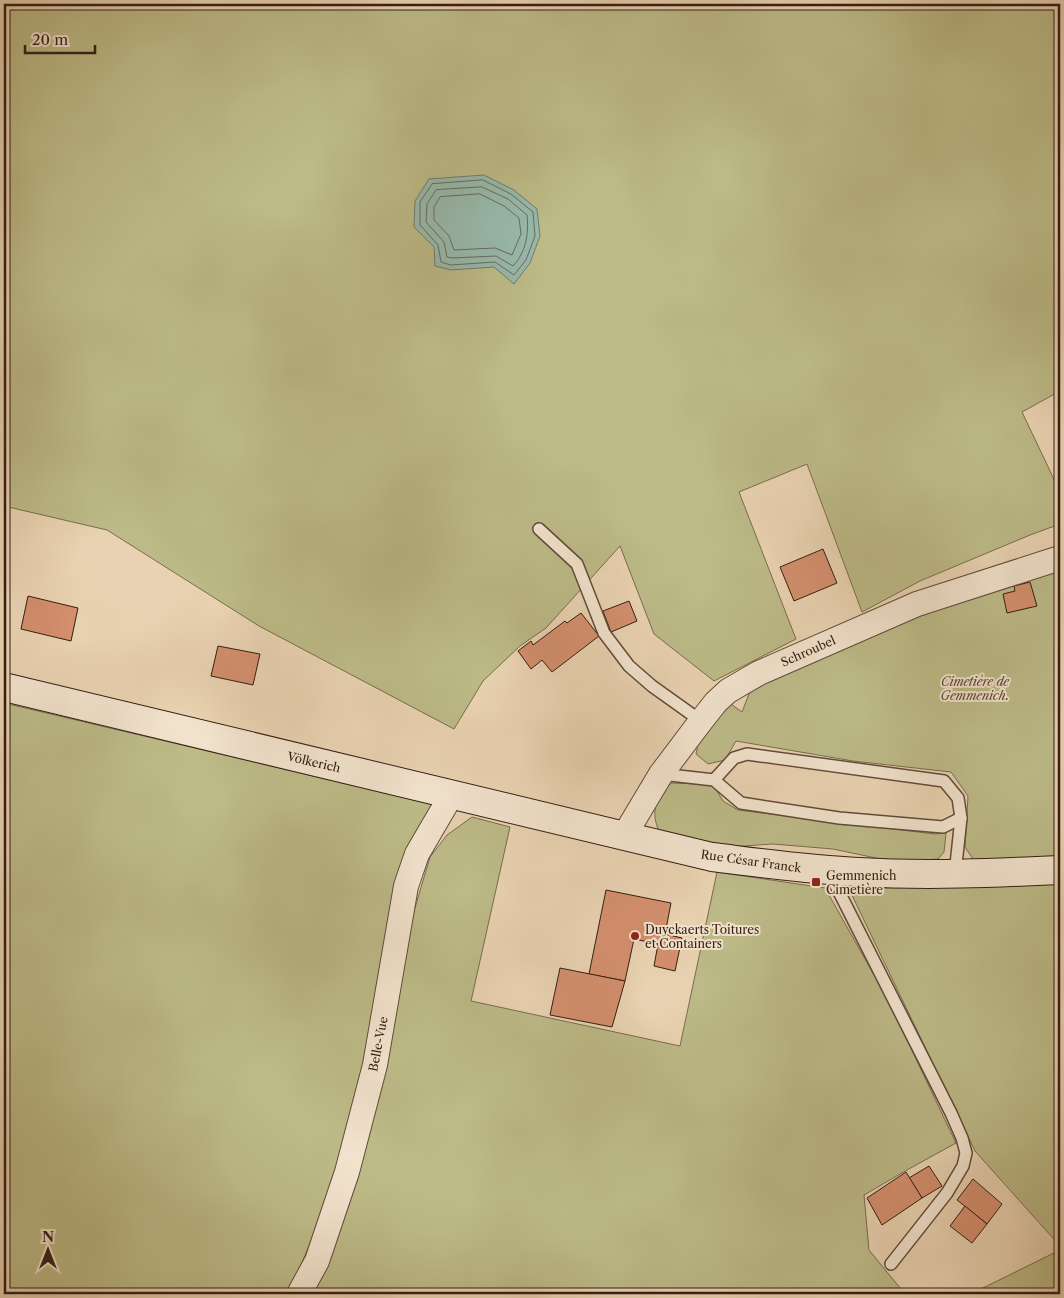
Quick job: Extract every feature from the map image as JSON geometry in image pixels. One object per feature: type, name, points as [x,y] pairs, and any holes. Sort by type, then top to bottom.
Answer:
[{"type":"main road","name":"Völkerich","points":[[4,687],[624,836]]},
{"type":"main road","name":"Rue César Franck","points":[[624,836],[712,857],[828,870],[955,874],[1060,870]]},
{"type":"street","name":"Schroubel","points":[[624,836],[661,774],[716,702],[728,691],[759,673],[918,604],[1060,558]]},
{"type":"street","name":"Belle-Vue","points":[[299,1294],[317,1261],[347,1172],[375,1065],[406,886],[417,854],[452,794]]},
{"type":"lane","points":[[540,529],[577,564],[604,633],[629,666],[652,686],[701,721]]},
{"type":"lane","points":[[714,780],[734,758],[747,754],[944,781],[958,798],[961,818],[955,874]]},
{"type":"lane","points":[[661,774],[714,780],[741,803],[839,818],[943,827],[961,818]]},
{"type":"lane","points":[[828,870],[951,1113],[962,1138],[966,1153],[963,1166],[947,1193],[891,1264]]},
{"type":"green space","points":[[4,4],[1060,4],[1060,391],[1022,412],[1060,492],[1060,524],[920,581],[862,612],[807,464],[739,492],[796,639],[714,681],[654,634],[620,546],[546,628],[520,646],[483,681],[454,729],[259,626],[107,530],[4,506]]},
{"type":"green space","name":"Cimetière de Gemmenich.","points":[[1060,569],[1060,860],[975,862],[965,847],[968,796],[951,772],[853,761],[736,741],[725,760],[708,764],[696,754],[699,738],[728,702],[742,712],[751,689],[903,623],[981,594]]},
{"type":"green space","points":[[4,703],[432,804],[406,863],[370,1056],[323,1212],[289,1294],[4,1294]]},
{"type":"green space","points":[[672,783],[714,786],[723,801],[738,810],[935,834],[946,833],[944,852],[938,859],[895,862],[833,849],[773,844],[728,847],[662,835],[656,822],[655,807],[661,793]]},
{"type":"green space","points":[[472,817],[510,827],[471,1001],[680,1046],[717,872],[825,888],[887,998],[956,1143],[864,1195],[869,1250],[905,1294],[313,1294],[353,1187],[412,918],[430,857],[447,835]]},
{"type":"green space","points":[[1060,883],[1060,1246],[975,1151],[849,889]]},
{"type":"green space","points":[[1060,1250],[1060,1294],[973,1294],[981,1289]]},
{"type":"water","points":[[484,175],[514,190],[537,209],[540,236],[530,263],[514,284],[494,267],[451,270],[435,266],[434,247],[414,227],[415,201],[429,179]]},
{"type":"building","points":[[823,549],[837,583],[794,601],[780,567]]},
{"type":"building","points":[[1030,582],[1037,606],[1007,613],[1003,594],[1015,591],[1014,586]]},
{"type":"building","points":[[28,596],[78,608],[71,641],[21,629]]},
{"type":"building","points":[[629,601],[637,621],[611,632],[603,611]]},
{"type":"building","points":[[581,613],[599,636],[552,672],[542,660],[531,669],[518,651],[531,641],[533,645],[565,621],[567,623]]},
{"type":"building","points":[[218,646],[260,654],[253,685],[211,676]]},
{"type":"building","name":"Duyckaerts Toitures et Containers","points":[[606,890],[671,903],[665,934],[682,938],[675,971],[654,966],[658,944],[634,939],[625,981],[589,974]]},
{"type":"building","points":[[560,968],[625,981],[612,1027],[550,1015]]},
{"type":"building","points":[[929,1166],[942,1186],[922,1198],[909,1178]]},
{"type":"building","points":[[906,1172],[922,1198],[882,1225],[867,1198]]},
{"type":"building","points":[[973,1179],[1002,1204],[987,1224],[957,1200]]},
{"type":"building","points":[[965,1206],[987,1224],[972,1243],[950,1226]]},
{"type":"place","name":"Gemmenich Cimetière","points":[[816,882]]},
{"type":"place","name":"Duyckaerts Toitures et Containers","points":[[635,936]]}]
